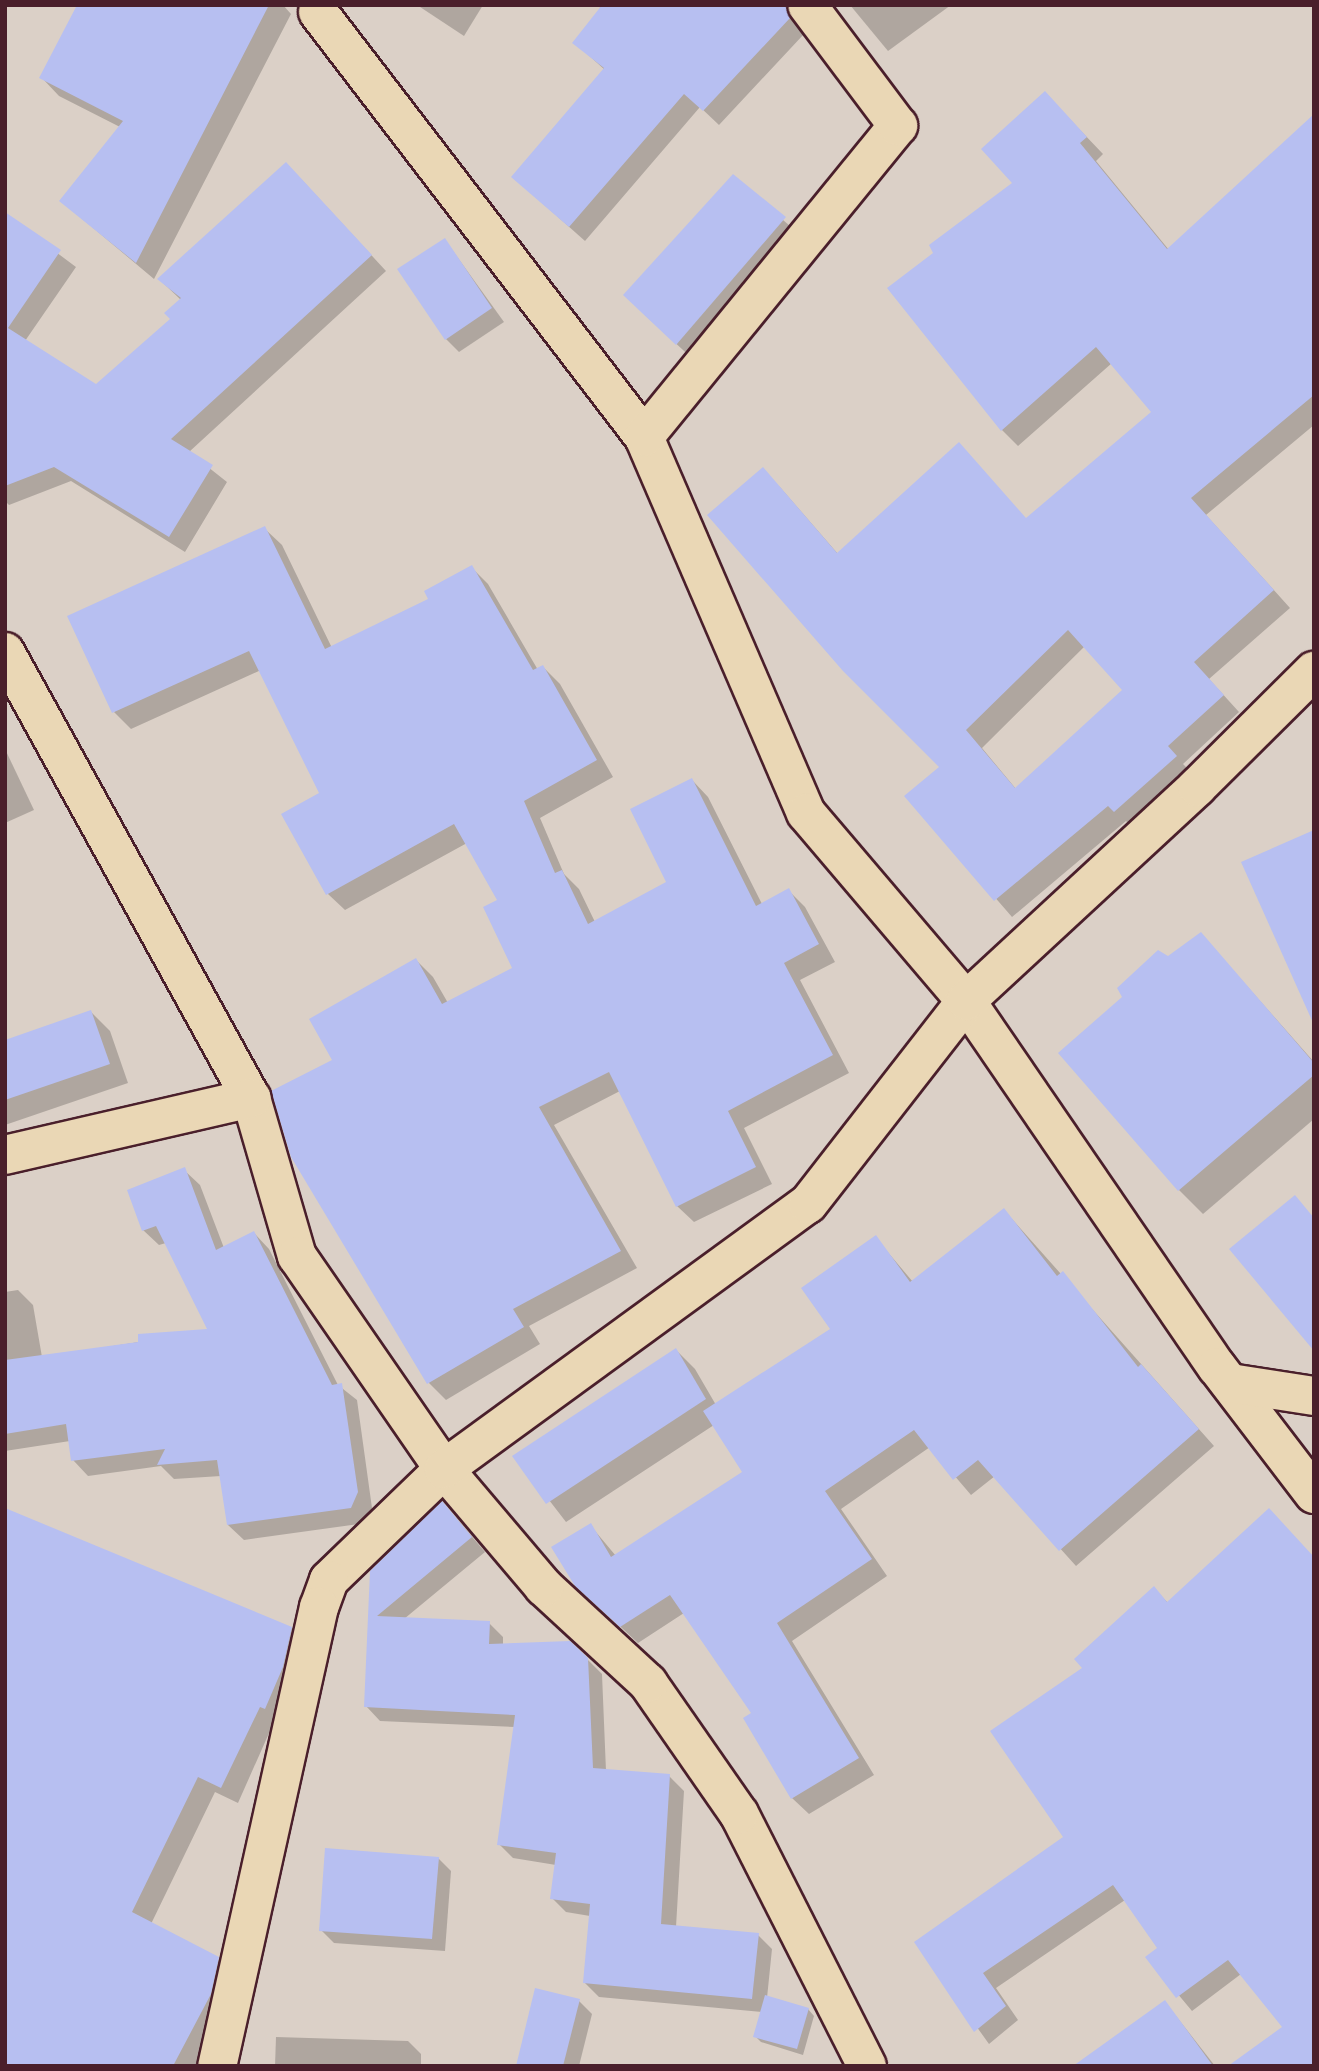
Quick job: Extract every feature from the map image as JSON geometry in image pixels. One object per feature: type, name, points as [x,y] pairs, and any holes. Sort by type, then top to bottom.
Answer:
[{"type":"street","points":[[644,437],[898,125],[807,5]]},
{"type":"street","points":[[318,12],[644,437],[806,813],[966,1002],[1230,1383],[1309,1474]]},
{"type":"street","points":[[5,652],[251,1097],[298,1256],[444,1469],[544,1587],[648,1683],[740,1814],[853,2057]]},
{"type":"street","points":[[217,2066],[319,1607],[329,1580],[444,1469],[808,1204],[966,1002],[1198,787],[1314,671]]},
{"type":"street","points":[[5,1155],[251,1097]]},
{"type":"street","points":[[1230,1383],[1314,1396]]},
{"type":"building","points":[[77,5],[269,5],[136,263],[59,201],[123,121],[39,78]]},
{"type":"building","points":[[602,5],[786,5],[790,18],[703,111],[684,94],[569,227],[511,177],[604,68],[572,43]]},
{"type":"building","points":[[1045,91],[1087,137],[1080,143],[1167,249],[1314,114],[1314,395],[1191,498],[1274,590],[1194,662],[1224,695],[1168,746],[1177,756],[1114,812],[1108,806],[994,901],[904,796],[939,767],[843,671],[707,515],[763,467],[837,553],[959,442],[1026,518],[1151,412],[1096,347],[1001,431],[887,288],[933,253],[929,245],[1012,183],[981,149]],"holes":[[[1068,630],[1122,690],[1015,788],[966,730]]]},
{"type":"building","points":[[286,162],[372,255],[171,439],[213,465],[169,537],[54,467],[5,486],[5,212],[61,250],[8,328],[96,384],[170,319],[164,313],[181,298],[157,279]]},
{"type":"building","points":[[733,174],[786,217],[676,345],[623,295]]},
{"type":"building","points":[[445,238],[492,308],[445,340],[397,269]]},
{"type":"building","points":[[265,526],[325,649],[428,599],[424,591],[472,565],[533,670],[543,665],[597,760],[524,801],[555,873],[562,870],[588,924],[666,882],[630,809],[692,778],[756,906],[789,888],[819,944],[784,963],[833,1055],[728,1111],[756,1167],[676,1207],[609,1072],[539,1107],[621,1251],[513,1309],[524,1327],[427,1384],[291,1157],[271,1091],[332,1060],[309,1019],[416,958],[442,1004],[512,968],[483,907],[497,900],[454,824],[326,895],[281,814],[319,793],[249,651],[112,713],[67,616]]},
{"type":"building","points":[[1314,830],[1314,1025],[1241,862]]},
{"type":"building","points":[[1201,932],[1314,1063],[1314,1075],[1178,1191],[1058,1053],[1122,997],[1117,988],[1158,950],[1168,956]]},
{"type":"building","points":[[91,1010],[110,1064],[5,1100],[5,1040]]},
{"type":"building","points":[[185,1167],[216,1250],[254,1231],[332,1385],[342,1383],[358,1492],[351,1508],[227,1525],[217,1460],[157,1465],[165,1449],[71,1461],[66,1424],[5,1434],[5,1360],[138,1342],[138,1334],[207,1329],[156,1226],[142,1231],[127,1190]]},
{"type":"building","points":[[1295,1195],[1314,1218],[1314,1351],[1229,1249]]},
{"type":"building","points":[[1004,1208],[1057,1276],[1063,1271],[1138,1367],[1141,1364],[1199,1429],[1059,1551],[978,1460],[953,1480],[914,1430],[825,1491],[872,1559],[777,1623],[859,1758],[791,1799],[743,1718],[751,1713],[670,1595],[620,1627],[575,1586],[551,1547],[591,1523],[611,1557],[742,1472],[703,1411],[830,1329],[801,1288],[876,1235],[910,1282]]},
{"type":"building","points":[[676,1348],[706,1399],[546,1504],[512,1456]]},
{"type":"building","points":[[442,1501],[472,1537],[377,1616],[490,1621],[489,1644],[570,1641],[588,1658],[593,1768],[670,1774],[661,1924],[759,1933],[752,1999],[583,1983],[590,1904],[550,1899],[556,1853],[497,1845],[515,1715],[364,1707],[370,1571]]},
{"type":"building","points":[[5,1508],[292,1627],[283,1667],[265,1709],[260,1707],[221,1788],[198,1777],[132,1912],[219,1957],[211,1994],[173,2066],[5,2066]]},
{"type":"building","points":[[1269,1508],[1314,1557],[1314,2066],[1228,2066],[1282,2027],[1228,1960],[1176,1998],[1145,1957],[1157,1948],[1113,1885],[983,1973],[1006,2006],[974,2032],[914,1942],[1063,1837],[990,1731],[1082,1668],[1074,1659],[1154,1586],[1167,1602]]},
{"type":"building","points":[[325,1848],[439,1857],[432,1939],[319,1931]]},
{"type":"building","points":[[535,1988],[580,1999],[563,2066],[516,2066]]},
{"type":"building","points":[[765,1995],[809,2008],[797,2049],[753,2037]]},
{"type":"building","points":[[1165,2000],[1213,2066],[1073,2066]]}]
